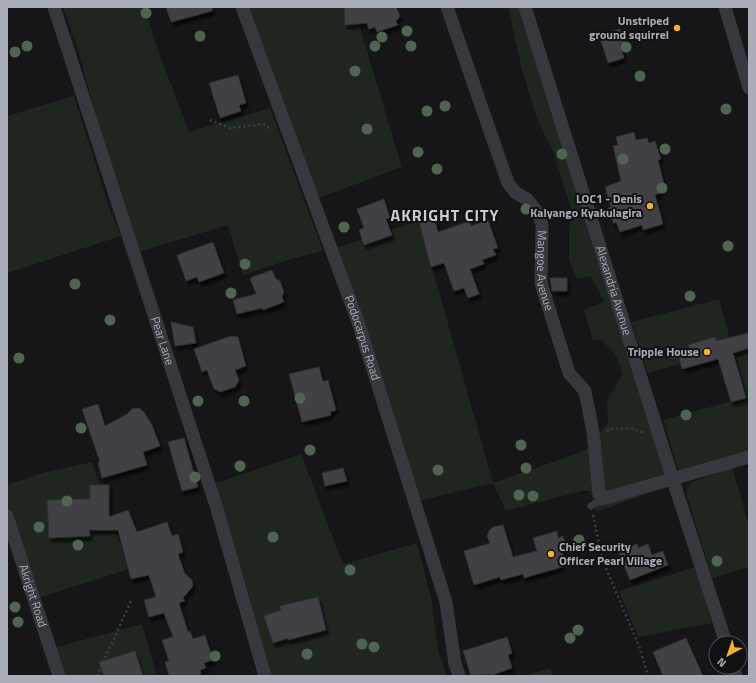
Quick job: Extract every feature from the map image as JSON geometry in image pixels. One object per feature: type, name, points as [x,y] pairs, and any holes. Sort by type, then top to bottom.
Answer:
[{"type":"street","name":"Pear Lane","points":[[54,7],[218,509],[265,676]]},
{"type":"street","name":"Podocarpus Road","points":[[242,7],[358,322],[446,602],[455,664],[459,676]]},
{"type":"street","name":"Mangoe Avenue","points":[[447,7],[508,183],[516,193],[527,199],[538,213],[542,225],[541,283],[569,374],[585,391],[590,414],[599,492],[602,499]]},
{"type":"street","name":"Alexandria Avenue","points":[[525,7],[672,480],[723,635]]},
{"type":"street","points":[[725,7],[749,88]]},
{"type":"street","points":[[602,499],[749,457]]},
{"type":"street","name":"Akright Road","points":[[7,516],[59,676]]},
{"type":"lane","points":[[591,506],[602,499]]},
{"type":"path","points":[[210,120],[230,128],[264,124],[292,143]]},
{"type":"path","points":[[594,448],[609,429],[631,428],[659,438]]},
{"type":"path","points":[[591,506],[602,559],[639,646],[648,676]]},
{"type":"path","points":[[97,676],[131,601]]},
{"type":"shaded area","points":[[63,7],[145,7],[155,42],[189,132],[270,108],[323,251],[291,259],[243,275],[228,225],[139,252],[103,143],[78,49]]},
{"type":"shaded area","points":[[242,7],[354,7],[402,167],[316,199]]},
{"type":"shaded area","points":[[508,7],[521,7],[669,486],[596,512],[590,491],[582,491],[506,511],[493,483],[587,450],[608,423],[607,401],[622,375],[617,357],[602,340],[593,340],[584,310],[604,302],[591,276],[577,279],[569,259],[569,225],[574,219],[554,154],[538,121],[523,74]]},
{"type":"shaded area","points":[[74,96],[111,214],[121,236],[7,273],[7,116]]},
{"type":"shaded area","points":[[419,221],[493,483],[418,501],[335,248]]},
{"type":"shaded area","points":[[719,299],[733,350],[648,373],[631,322]]},
{"type":"shaded area","points":[[749,349],[749,452],[683,473],[678,469],[663,420],[747,397],[733,350]]},
{"type":"shaded area","points":[[301,454],[343,564],[417,543],[431,598],[438,650],[447,676],[270,676],[248,592],[214,484]]},
{"type":"shaded area","points":[[92,462],[129,569],[35,599],[7,517],[7,485],[43,473]]},
{"type":"shaded area","points":[[732,467],[749,525],[749,567],[712,578],[686,491],[690,483]]},
{"type":"shaded area","points":[[695,567],[712,623],[638,637],[619,591]]},
{"type":"shaded area","points":[[142,624],[157,676],[61,676],[53,648]]},
{"type":"shaded area","points":[[550,668],[553,676],[522,676]]},
{"type":"building","points":[[166,7],[212,7],[212,11],[171,22]]},
{"type":"building","points":[[344,7],[396,7],[400,16],[396,21],[398,25],[377,32],[375,27],[369,29],[367,23],[345,25]]},
{"type":"building","points":[[620,29],[624,42],[620,44],[624,58],[608,63],[599,35]]},
{"type":"building","points":[[238,75],[246,103],[239,105],[241,111],[220,118],[209,83]]},
{"type":"building","points":[[634,132],[636,140],[647,138],[649,143],[655,141],[661,159],[658,160],[664,184],[658,186],[660,193],[655,195],[663,224],[643,230],[642,225],[620,232],[616,222],[614,224],[610,215],[608,208],[611,207],[605,187],[621,181],[613,146],[618,145],[616,137]]},
{"type":"building","points":[[384,199],[390,218],[386,219],[392,235],[364,245],[359,230],[364,228],[357,209]]},
{"type":"building","points":[[434,217],[438,232],[470,221],[471,226],[488,220],[498,248],[493,249],[496,255],[482,260],[484,264],[470,269],[479,294],[468,298],[464,288],[454,291],[444,263],[431,267],[419,222]]},
{"type":"building","points":[[213,242],[224,273],[199,282],[197,277],[186,281],[177,255]]},
{"type":"building","points":[[272,270],[276,279],[280,281],[284,292],[282,297],[284,302],[263,310],[262,308],[237,314],[233,300],[256,294],[250,278]]},
{"type":"building","points":[[550,278],[567,278],[567,291],[552,291]]},
{"type":"building","points":[[171,322],[193,327],[196,343],[175,346]]},
{"type":"building","points":[[749,333],[749,348],[733,353],[746,398],[731,402],[718,359],[682,369],[678,354],[690,350],[688,345],[715,337],[716,341]]},
{"type":"building","points":[[231,336],[238,337],[246,366],[235,370],[239,380],[235,387],[220,392],[214,389],[207,370],[202,372],[194,349]]},
{"type":"building","points":[[319,367],[323,382],[328,380],[336,410],[330,412],[331,415],[302,422],[289,374]]},
{"type":"building","points":[[98,404],[105,426],[127,414],[132,409],[139,408],[144,412],[152,425],[160,446],[143,452],[147,465],[102,478],[98,462],[100,462],[82,409]]},
{"type":"building","points":[[184,438],[198,487],[182,491],[168,442]]},
{"type":"building","points":[[343,468],[347,481],[325,486],[322,473]]},
{"type":"building","points":[[90,485],[109,485],[109,517],[128,510],[137,532],[167,522],[172,536],[178,534],[183,552],[178,554],[185,574],[192,580],[193,586],[183,598],[185,601],[179,603],[188,632],[190,631],[193,639],[205,635],[213,660],[204,663],[206,668],[200,670],[201,674],[195,676],[169,676],[165,662],[169,661],[162,640],[173,637],[164,613],[149,617],[144,600],[156,597],[149,575],[131,579],[118,530],[89,530],[90,536],[49,538],[47,500],[90,499]]},
{"type":"building","points":[[503,525],[513,557],[537,551],[533,538],[557,531],[558,538],[563,536],[567,547],[561,549],[565,560],[560,561],[562,567],[524,578],[523,574],[501,580],[500,577],[474,585],[464,551],[490,543],[487,536],[489,531],[493,527]]},
{"type":"building","points":[[637,544],[638,548],[648,544],[652,555],[663,551],[668,565],[630,580],[618,551]]},
{"type":"building","points":[[318,597],[326,630],[288,640],[288,638],[273,643],[264,616],[281,610],[280,606]]},
{"type":"building","points":[[507,637],[512,653],[508,655],[512,668],[490,676],[489,674],[471,676],[463,651]]},
{"type":"building","points":[[686,638],[703,676],[663,676],[653,652]]},
{"type":"building","points":[[135,651],[143,676],[104,676],[99,662]]},
{"type":"place","name":"Unstriped ground squirrel","points":[[677,28]]},
{"type":"place","name":"LOC1 - Denis Kalyango Kyakulagira","points":[[650,206]]},
{"type":"place","name":"Tripple House","points":[[707,352]]},
{"type":"place","name":"Chief Security Officer Pearl Village","points":[[551,554]]},
{"type":"district","name":"AKRIGHT CITY","points":[[445,215]]}]
